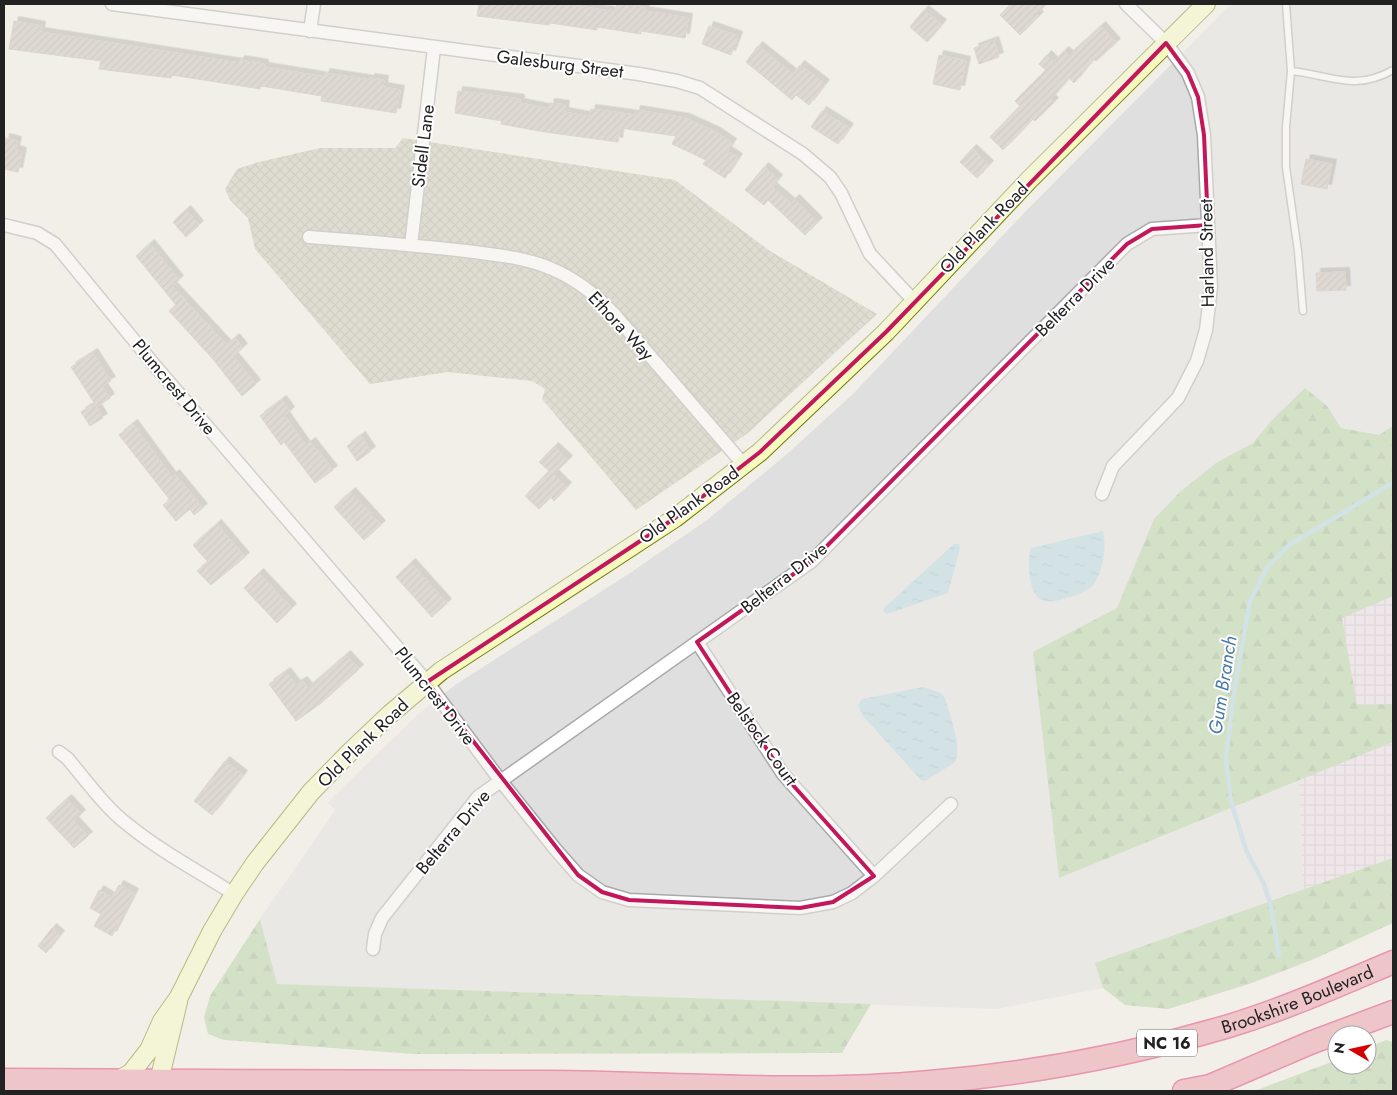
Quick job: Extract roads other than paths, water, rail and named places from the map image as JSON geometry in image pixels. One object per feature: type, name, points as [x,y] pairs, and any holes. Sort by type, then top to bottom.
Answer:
[{"type":"highway","name":"Brookshire Boulevard","points":[[4,1080],[116,1081],[155,1086],[191,1080],[387,1086],[930,1087],[1040,1069],[1160,1045],[1240,1022],[1304,999],[1393,962]]},
{"type":"highway","points":[[1184,1091],[1202,1088],[1310,1043],[1393,1012]]},
{"type":"street","name":"Galesburg Street","points":[[112,4],[639,74],[677,81],[700,88],[780,138],[830,177],[844,199],[870,254],[914,301]]},
{"type":"street","points":[[310,31],[314,4]]},
{"type":"street","name":"Harland Street","points":[[1102,494],[1112,466],[1178,398],[1197,361],[1206,330],[1211,287],[1204,135],[1198,97],[1188,73],[1166,43],[1126,4]]},
{"type":"street","name":"Old Plank Road","points":[[116,1081],[131,1073],[149,1050],[162,1021],[179,997],[212,931],[234,894],[311,792],[366,736],[427,682],[675,518],[744,465],[836,381],[1029,180],[1206,4]]},
{"type":"street","name":"Sidell Lane","points":[[411,245],[434,48]]},
{"type":"street","name":"Plumcrest Drive","points":[[4,225],[37,233],[55,244],[162,374],[427,682],[500,780],[578,875],[602,892],[629,900],[800,908],[833,902],[852,893],[874,876],[951,804]]},
{"type":"street","name":"Belterra Drive","points":[[373,949],[382,918],[478,797],[812,562],[1127,244],[1152,230],[1208,225]]},
{"type":"street","name":"Ethora Way","points":[[309,237],[411,245],[523,260],[553,269],[580,284],[614,314],[744,465]]},
{"type":"street","name":"Belstock Court","points":[[697,642],[783,774],[874,876]]},
{"type":"street","points":[[59,752],[67,758],[113,811],[127,824],[234,894]]},
{"type":"street","name":"Old Plank Road","points":[[155,1086],[179,997]]},
{"type":"lane","points":[[1286,4],[1291,71],[1286,127],[1286,167],[1298,251],[1303,311]]},
{"type":"lane","points":[[1291,71],[1356,82],[1380,78],[1393,70]]},
{"type":"water","points":[[1103,531],[1105,544],[1103,558],[1100,572],[1094,584],[1085,591],[1063,599],[1049,602],[1041,600],[1034,592],[1030,579],[1029,559],[1031,548]]},
{"type":"water","points":[[954,544],[959,544],[960,548],[948,593],[887,614],[883,611],[884,608]]},
{"type":"water","points":[[923,687],[941,693],[945,698],[957,741],[957,758],[954,763],[925,781],[921,780],[863,716],[858,705],[862,699]]},
{"type":"waterway","name":"Gum Branch","points":[[1279,955],[1271,906],[1264,884],[1246,850],[1231,801],[1226,758],[1234,692],[1250,601],[1267,568],[1289,545],[1393,483]]}]
